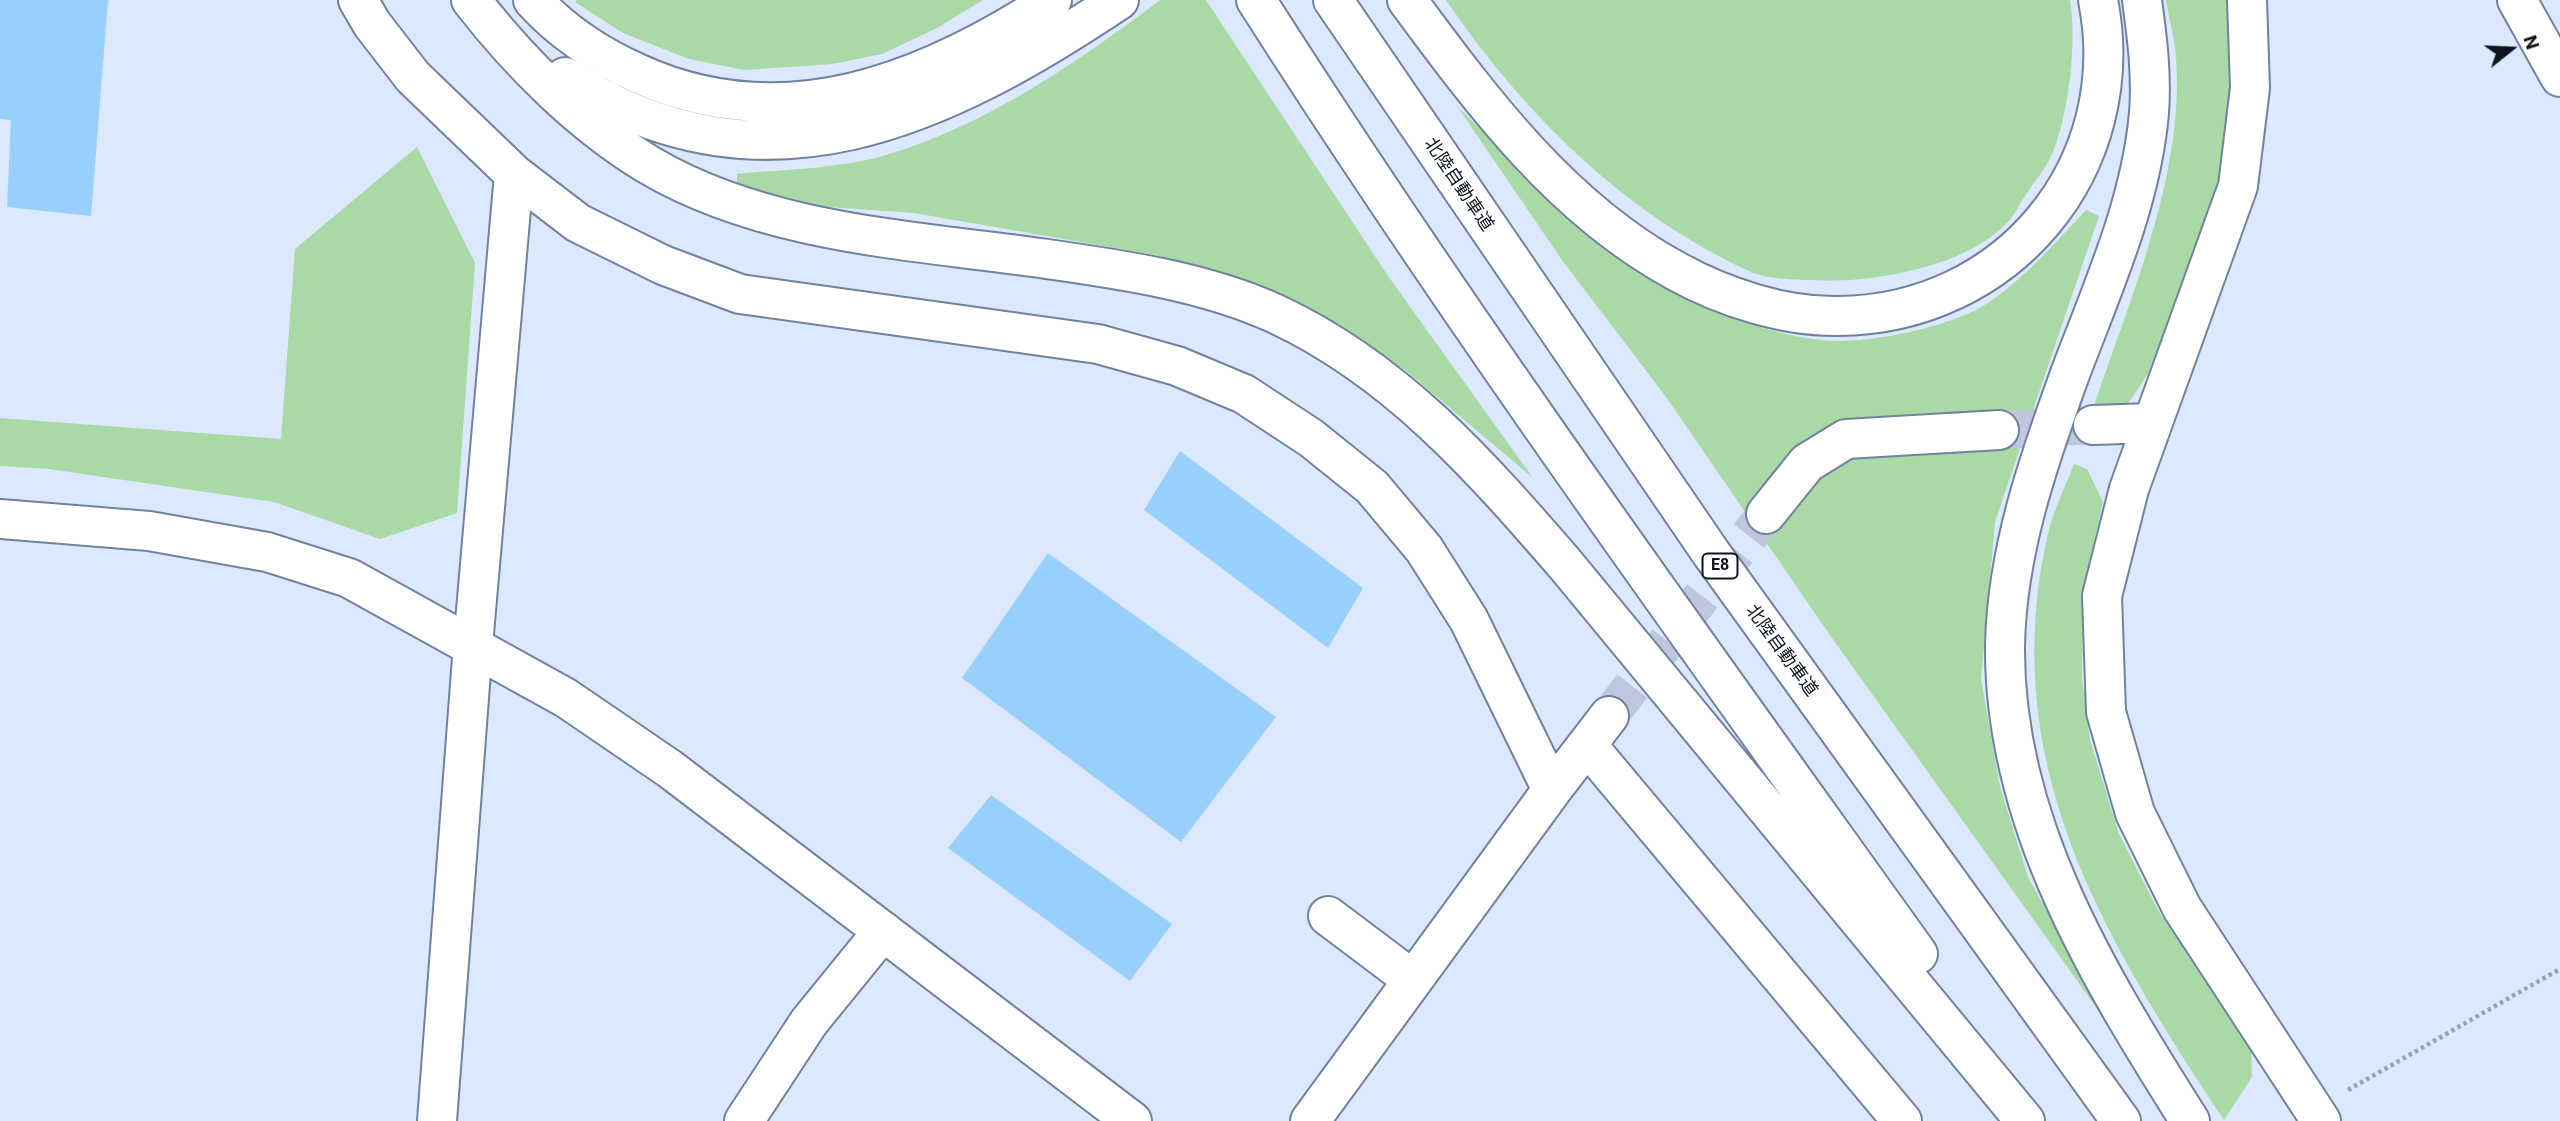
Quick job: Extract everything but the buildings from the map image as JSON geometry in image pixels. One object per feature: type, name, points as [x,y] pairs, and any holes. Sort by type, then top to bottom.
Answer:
[{"type":"main road","points":[[359,0],[372,24],[413,78],[514,174],[578,223],[663,265],[740,294],[1098,344],[1177,366],[1244,394],[1311,438],[1372,486],[1424,549],[1469,620],[1552,790]]},
{"type":"main road","points":[[533,0],[576,38],[618,65],[676,89],[709,97],[758,102],[803,102],[854,93],[900,79],[983,42],[1052,0]]},
{"type":"main road","points":[[476,6],[528,52],[626,112],[683,131],[737,139],[789,140],[875,126],[922,110],[1017,64],[1119,0]]},
{"type":"main road","points":[[1256,0],[1466,314],[1660,594],[2038,1121]]},
{"type":"main road","name":"北陸自動車道","points":[[1333,0],[1711,553],[2121,1121]]},
{"type":"main road","points":[[1407,0],[1495,114],[1538,163],[1581,204],[1628,242],[1677,272],[1728,295],[1785,310],[1837,316],[1893,310],[1941,295],[1987,272],[2025,244],[2054,210],[2078,170],[2095,122],[2104,71],[2098,0]]},
{"type":"main road","points":[[2142,0],[2149,58],[2149,98],[2141,169],[2127,224],[2037,465],[2020,529],[2010,588],[2006,667],[2016,759],[2032,818],[2052,873],[2077,929],[2190,1121]]},
{"type":"main road","points":[[2247,0],[2250,88],[2238,186],[2129,489],[2102,596],[2106,712],[2135,813],[2182,908],[2307,1117]]},
{"type":"main road","points":[[2517,0],[2560,77]]},
{"type":"main road","points":[[476,6],[560,96],[604,133],[650,165],[700,189],[753,208],[813,224],[1091,265],[1218,294],[1275,314],[1337,347],[1394,386],[1473,460],[1556,554],[2025,1121]]},
{"type":"main road","points":[[438,1121],[473,645],[514,174]]},
{"type":"main road","points":[[2093,425],[2152,424]]},
{"type":"main road","points":[[1766,514],[1807,463],[1846,439],[1998,430]]},
{"type":"main road","points":[[0,519],[149,531],[267,552],[349,578],[566,698],[670,769],[1132,1121]]},
{"type":"main road","points":[[1310,1121],[1598,730],[1902,1121]]},
{"type":"main road","points":[[1328,916],[1413,980]]},
{"type":"main road","points":[[744,1121],[809,1022],[883,931]]},
{"type":"path","points":[[2307,1117],[2560,969]]},
{"type":"green space","points":[[983,0],[937,28],[882,54],[833,64],[744,70],[689,59],[623,33],[575,2]]},
{"type":"green space","points":[[1160,0],[1206,0],[1388,276],[1533,478],[1405,370],[1265,288],[1156,255],[914,213],[828,207],[737,186],[737,174],[868,160],[958,128],[1064,68]]},
{"type":"green space","points":[[1446,0],[2070,0],[2073,36],[2070,77],[2059,135],[2050,158],[2012,217],[1992,236],[1955,257],[1891,275],[1841,280],[1771,277],[1751,272],[1661,221],[1580,157],[1508,82]]},
{"type":"green space","points":[[2166,0],[2233,0],[2235,87],[2220,189],[2149,372],[2127,405],[2093,409],[2151,236],[2172,147],[2176,58]]},
{"type":"green space","points":[[1457,106],[1562,209],[1606,247],[1648,278],[1695,303],[1747,323],[1821,340],[1858,340],[1900,334],[1942,323],[1976,310],[2005,291],[2086,210],[2099,216],[1995,522],[1981,679],[2000,787],[2028,877],[2111,1028],[1832,638],[1666,397],[1562,260]]},
{"type":"green space","points":[[417,147],[475,263],[457,513],[380,539],[274,502],[49,469],[0,466],[0,418],[281,439],[295,249]]},
{"type":"green space","points":[[2074,464],[2087,469],[2103,502],[2083,591],[2082,678],[2090,740],[2119,834],[2159,912],[2251,1041],[2252,1077],[2224,1120],[2137,982],[2101,913],[2070,842],[2048,769],[2036,693],[2036,613],[2049,529]]},
{"type":"tunnel","points":[[1999,430],[2093,425]]},
{"type":"tunnel","points":[[1609,716],[1766,514]]}]
